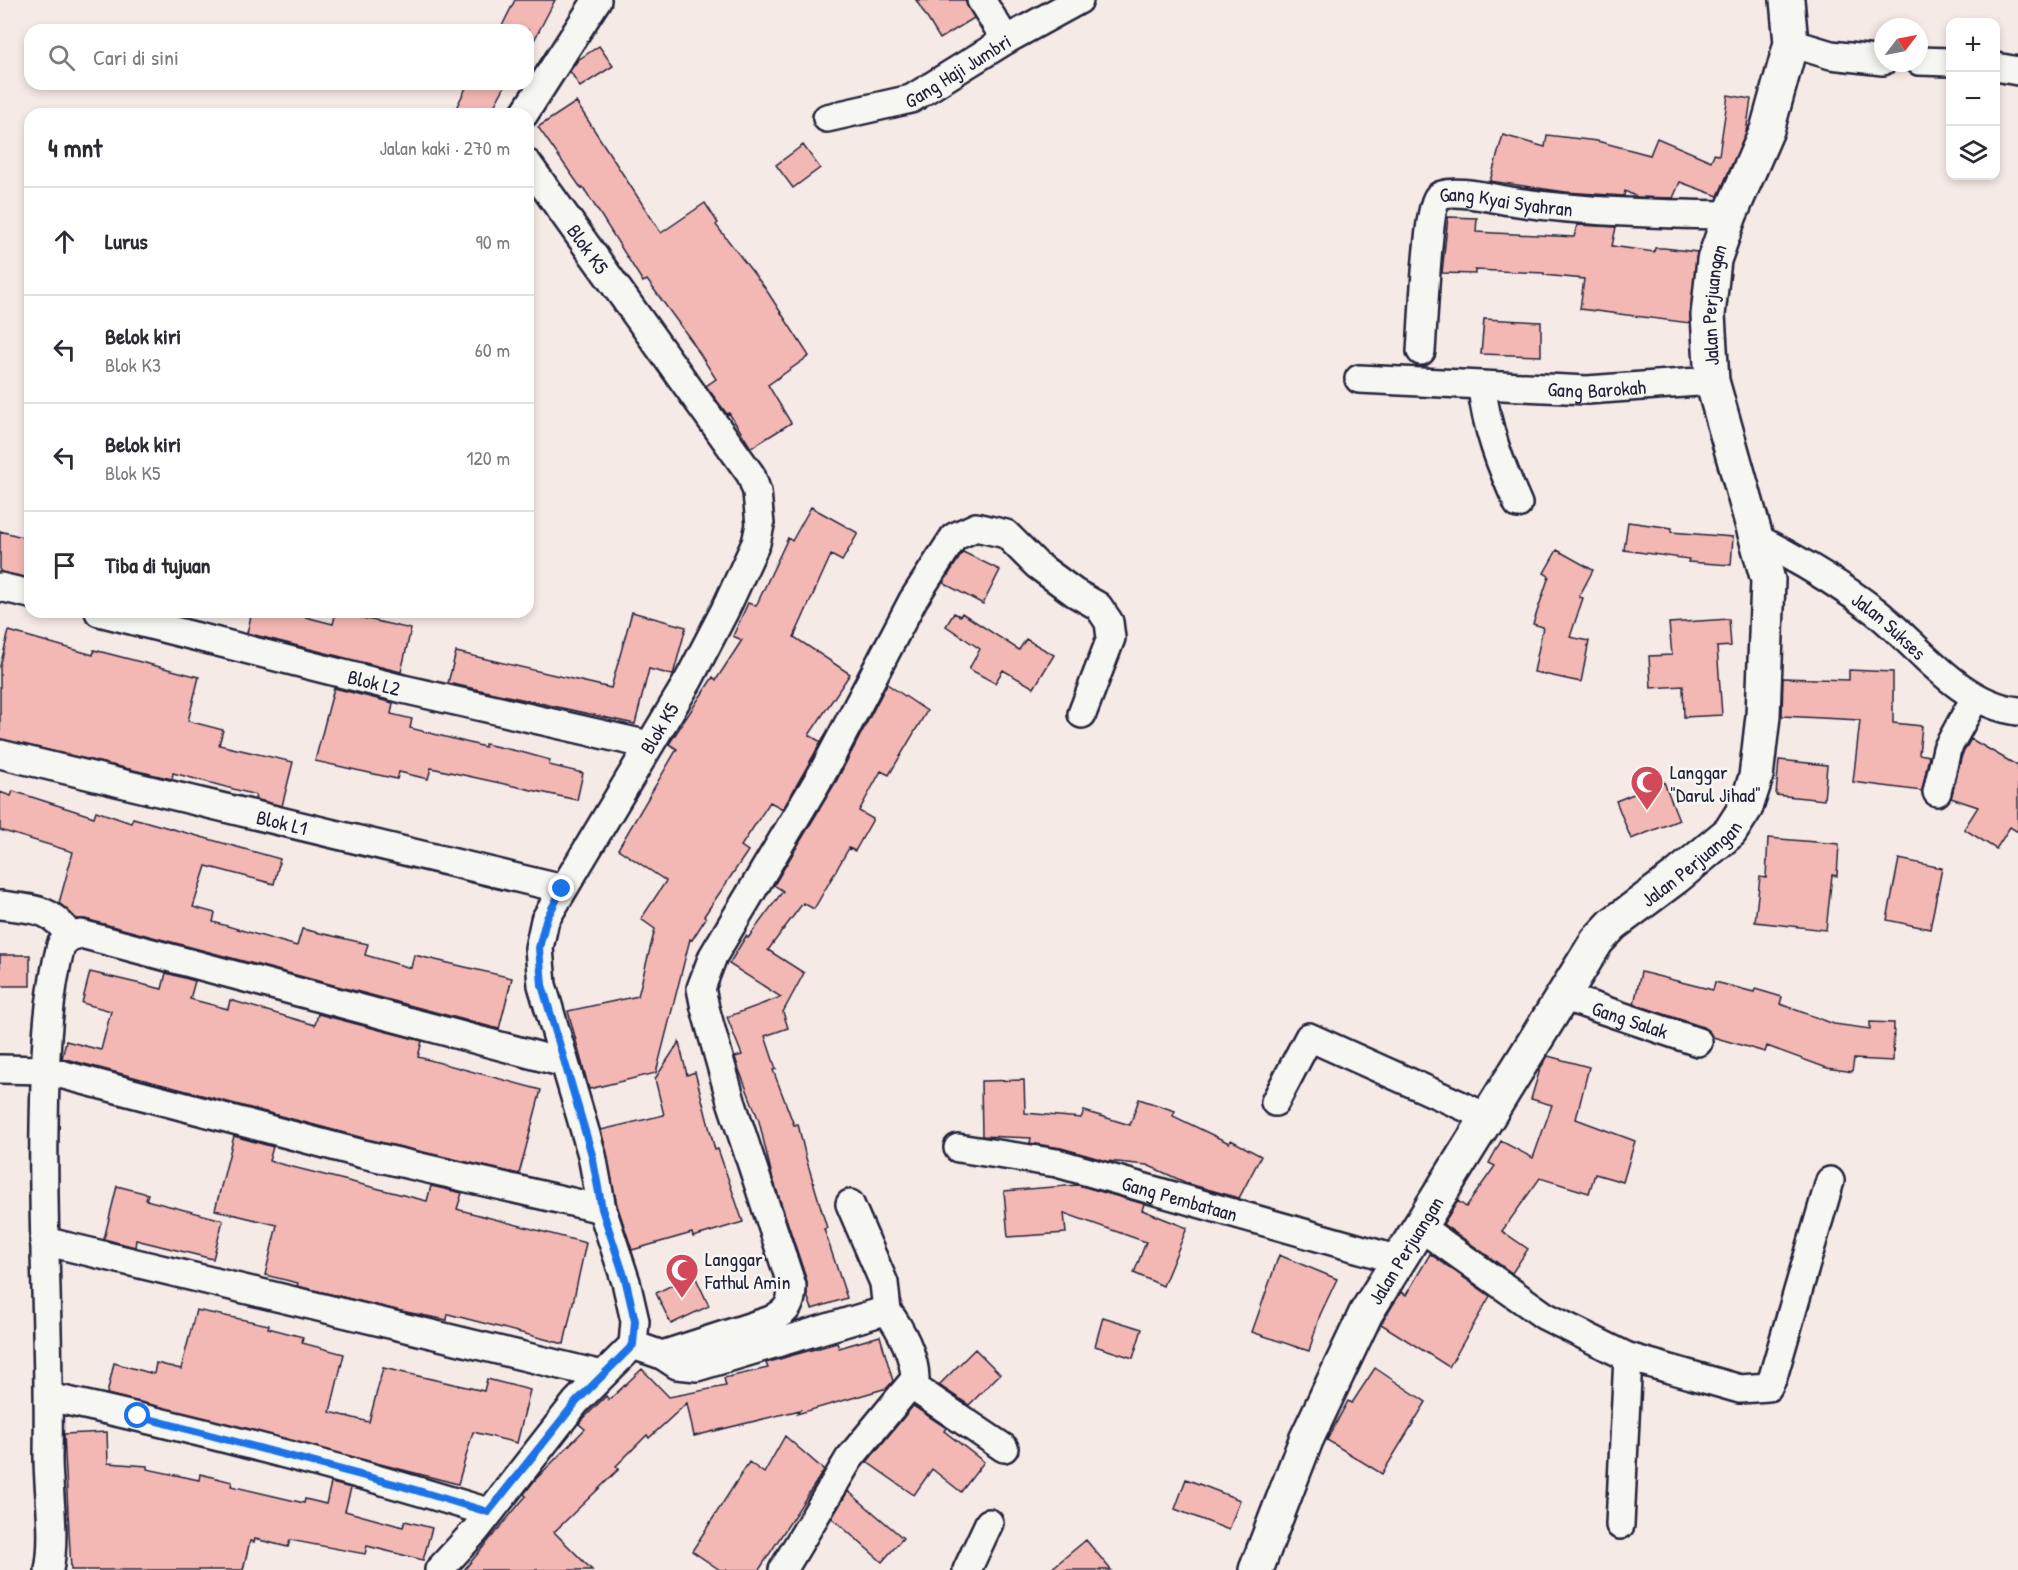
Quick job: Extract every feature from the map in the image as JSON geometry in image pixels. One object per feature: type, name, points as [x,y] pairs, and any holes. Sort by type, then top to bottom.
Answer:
[{"type":"street","points":[[528,108],[597,0]]},
{"type":"street","points":[[981,0],[1006,40]]},
{"type":"street","name":"Gang Haji Jumbri","points":[[827,118],[911,99],[1006,40],[1079,0]]},
{"type":"street","name":"Jalan Perjuangan","points":[[1256,1570],[1306,1440],[1366,1313],[1597,941],[1613,924],[1676,877],[1730,832],[1746,807],[1756,777],[1763,716],[1768,580],[1712,381],[1708,315],[1714,260],[1730,215],[1767,130],[1791,43],[1787,0]]},
{"type":"street","points":[[1791,43],[1831,55],[1874,61]]},
{"type":"street","points":[[1928,61],[1946,62]]},
{"type":"street","points":[[2000,68],[2018,71]]},
{"type":"street","name":"Blok K5","points":[[534,172],[751,475],[760,511],[756,543],[688,681],[562,889],[546,920],[539,948],[542,985],[592,1155],[602,1209],[633,1311],[633,1345]]},
{"type":"street","name":"Gang Kyai Syahran","points":[[1421,351],[1430,240],[1435,205],[1437,198],[1443,194],[1459,193],[1521,202],[1658,214],[1730,215]]},
{"type":"street","name":"Gang Barokah","points":[[1359,379],[1482,387],[1587,390],[1712,381]]},
{"type":"street","points":[[1482,387],[1484,406],[1494,444],[1518,504]]},
{"type":"street","points":[[662,1354],[771,1320],[785,1312],[792,1301],[792,1286],[731,1101],[701,988],[713,956],[823,772],[913,600],[954,537],[976,527],[1006,534],[1037,565],[1075,593],[1098,606],[1109,622],[1111,638],[1082,714]]},
{"type":"street","name":"Jalan Sukses","points":[[1758,539],[1797,558],[1875,612],[1976,698],[1999,709],[2018,711]]},
{"type":"street","points":[[0,587],[24,593]]},
{"type":"street","name":"Blok L2","points":[[123,618],[403,689],[649,745]]},
{"type":"street","points":[[1937,792],[1947,749],[1976,698]]},
{"type":"street","name":"Blok L1","points":[[0,754],[562,889]]},
{"type":"street","points":[[0,905],[51,914],[61,922],[70,937]]},
{"type":"street","points":[[49,1570],[51,1558],[48,1486],[49,1397],[44,1241],[45,1070],[56,962],[60,945],[70,937],[81,934],[478,1038],[564,1063]]},
{"type":"street","name":"Gang Salak","points":[[1562,996],[1698,1042]]},
{"type":"street","points":[[1275,1102],[1309,1037],[1487,1117]]},
{"type":"street","points":[[0,1069],[45,1070],[363,1154],[602,1209]]},
{"type":"street","name":"Gang Pembataan","points":[[958,1148],[1057,1163],[1399,1260]]},
{"type":"street","points":[[1420,1227],[1545,1316],[1628,1357],[1740,1389],[1768,1387],[1830,1181]]},
{"type":"street","points":[[783,1570],[849,1459],[912,1386],[915,1379],[915,1369],[900,1331],[887,1311],[884,1283],[850,1204]]},
{"type":"street","points":[[44,1241],[602,1375]]},
{"type":"street","points":[[439,1570],[576,1402],[633,1345],[662,1354],[677,1365],[697,1367],[887,1311]]},
{"type":"street","points":[[1620,1525],[1628,1357]]},
{"type":"street","points":[[912,1386],[1004,1448]]},
{"type":"street","points":[[49,1397],[138,1416],[402,1486],[488,1512]]},
{"type":"street","points":[[967,1570],[989,1522]]},
{"type":"building","points":[[515,0],[555,0],[534,40],[534,24],[503,24]]},
{"type":"building","points":[[916,0],[965,0],[974,18],[940,39]]},
{"type":"building","points":[[599,46],[613,66],[580,87],[570,71],[578,60]]},
{"type":"building","points":[[465,90],[503,90],[493,108],[456,108]]},
{"type":"building","points":[[1728,95],[1751,99],[1746,132],[1718,196],[1680,182],[1673,198],[1637,197],[1625,191],[1624,196],[1566,192],[1490,181],[1503,135],[1545,147],[1547,135],[1597,141],[1650,155],[1657,138],[1711,161],[1714,154],[1719,155]]},
{"type":"building","points":[[576,102],[661,233],[705,203],[718,223],[716,225],[765,288],[809,356],[768,385],[791,423],[751,448],[729,413],[727,414],[706,386],[716,379],[691,340],[647,280],[643,282],[583,187],[581,188],[538,127]]},
{"type":"building","points":[[803,145],[820,168],[793,188],[776,165]]},
{"type":"building","points":[[1448,217],[1477,218],[1476,232],[1574,237],[1577,225],[1616,227],[1612,246],[1654,252],[1655,248],[1664,248],[1697,252],[1690,323],[1580,309],[1584,279],[1544,275],[1544,273],[1475,270],[1475,274],[1442,273]]},
{"type":"building","points":[[1484,319],[1541,322],[1541,356],[1481,354]]},
{"type":"building","points":[[811,507],[858,533],[842,561],[831,555],[794,637],[850,674],[809,735],[821,742],[783,809],[770,802],[741,846],[748,851],[704,916],[706,918],[692,940],[690,939],[656,1073],[589,1089],[568,1011],[638,996],[655,929],[641,919],[666,881],[618,849],[677,749],[669,744],[713,677],[716,680],[742,640],[733,636],[748,603],[756,606],[788,538],[792,541]]},
{"type":"building","points":[[1628,522],[1672,528],[1671,532],[1733,537],[1731,565],[1688,562],[1689,559],[1624,550]]},
{"type":"building","points":[[0,531],[24,537],[24,577],[0,572]]},
{"type":"building","points":[[1557,550],[1593,570],[1579,597],[1583,598],[1570,637],[1589,641],[1581,682],[1534,672],[1543,627],[1533,624],[1549,576],[1544,573]]},
{"type":"building","points":[[963,552],[1000,570],[983,604],[943,583]]},
{"type":"building","points":[[632,612],[686,627],[673,675],[649,669],[635,724],[448,683],[456,652],[611,688]]},
{"type":"building","points":[[954,613],[960,616],[962,613],[1019,650],[1026,639],[1054,655],[1034,688],[1003,670],[995,683],[969,669],[980,649],[946,626]]},
{"type":"building","points":[[251,618],[310,618],[333,624],[334,618],[362,618],[411,629],[401,672],[247,633]]},
{"type":"building","points":[[1729,619],[1731,646],[1717,647],[1722,715],[1684,717],[1683,686],[1651,688],[1649,656],[1672,655],[1669,623]]},
{"type":"building","points":[[9,631],[93,655],[94,650],[199,677],[188,721],[223,730],[219,745],[293,762],[282,806],[255,799],[256,795],[173,773],[172,779],[0,739],[0,666]]},
{"type":"building","points":[[1849,670],[1893,672],[1893,723],[1922,726],[1919,754],[1929,756],[1922,791],[1853,782],[1860,720],[1782,716],[1783,678],[1849,680]]},
{"type":"building","points":[[887,684],[927,711],[889,775],[881,771],[859,811],[873,819],[855,851],[849,848],[814,909],[803,903],[768,950],[804,973],[783,1012],[788,1028],[765,1036],[776,1069],[773,1070],[794,1125],[798,1124],[827,1228],[824,1229],[847,1298],[812,1309],[807,1295],[807,1281],[772,1176],[759,1121],[735,1057],[742,1055],[727,1017],[781,997],[729,964],[746,936],[748,938],[783,891],[774,885],[837,780]]},
{"type":"building","points":[[334,688],[393,703],[391,714],[412,719],[410,728],[485,747],[485,744],[521,752],[550,760],[549,765],[583,773],[577,800],[431,768],[428,779],[399,772],[397,779],[315,761]]},
{"type":"building","points":[[1971,739],[2018,766],[2018,832],[2010,827],[1996,849],[1964,829],[1978,807],[1951,798],[1962,755]]},
{"type":"building","points":[[1779,760],[1827,765],[1824,800],[1776,795]]},
{"type":"building","name":"Langgar \"Darul Jihad\"","points":[[1664,782],[1679,820],[1631,839],[1616,801]]},
{"type":"building","points":[[13,791],[94,817],[96,811],[131,823],[133,818],[280,859],[274,884],[206,866],[193,907],[215,913],[213,922],[297,946],[302,929],[368,944],[365,955],[411,968],[414,955],[512,978],[499,1029],[85,919],[77,919],[59,903],[73,852],[0,830],[0,792],[11,796]]},
{"type":"building","points":[[1768,838],[1839,844],[1837,876],[1832,875],[1826,930],[1755,922],[1760,877],[1766,878]]},
{"type":"building","points":[[1899,859],[1942,868],[1930,929],[1887,920]]},
{"type":"building","points":[[0,955],[30,955],[30,986],[0,986]]},
{"type":"building","points":[[90,972],[162,989],[166,973],[195,981],[190,999],[228,1009],[230,1000],[315,1025],[318,1014],[422,1041],[418,1057],[541,1090],[519,1174],[367,1139],[62,1058],[66,1041],[101,1050],[111,1011],[82,1003]]},
{"type":"building","points":[[1641,972],[1713,990],[1715,982],[1754,992],[1755,989],[1782,997],[1780,1004],[1834,1024],[1870,1029],[1870,1022],[1894,1023],[1893,1061],[1854,1059],[1852,1072],[1827,1068],[1767,1046],[1765,1052],[1713,1037],[1703,1027],[1634,1004]]},
{"type":"building","points":[[679,1042],[687,1075],[695,1072],[715,1150],[718,1149],[743,1222],[693,1237],[692,1233],[632,1250],[617,1205],[601,1130],[664,1115],[655,1079]]},
{"type":"building","points":[[1548,1056],[1589,1067],[1576,1119],[1635,1141],[1623,1182],[1595,1174],[1589,1193],[1540,1178],[1502,1231],[1528,1249],[1512,1273],[1443,1224],[1458,1201],[1466,1207],[1495,1166],[1489,1163],[1501,1141],[1533,1158],[1552,1105],[1531,1099],[1540,1069]]},
{"type":"building","points":[[1024,1080],[1025,1113],[1081,1118],[1084,1111],[1130,1125],[1139,1099],[1175,1111],[1173,1116],[1229,1143],[1231,1140],[1261,1156],[1239,1198],[1189,1184],[1147,1165],[1107,1161],[1061,1148],[1030,1143],[1031,1138],[982,1136],[981,1081]]},
{"type":"building","points":[[234,1136],[273,1147],[269,1161],[427,1201],[431,1186],[462,1193],[457,1209],[586,1243],[564,1344],[448,1314],[447,1320],[401,1311],[297,1286],[298,1283],[265,1275],[277,1225],[215,1210]]},
{"type":"building","points":[[1078,1185],[1144,1204],[1142,1210],[1187,1228],[1163,1286],[1134,1273],[1146,1242],[1064,1213],[1066,1233],[1008,1237],[1004,1191]]},
{"type":"building","points":[[117,1186],[148,1194],[146,1200],[223,1220],[213,1259],[136,1240],[135,1247],[104,1239]]},
{"type":"building","points":[[1430,1254],[1490,1296],[1449,1367],[1381,1324],[1401,1292],[1406,1295]]},
{"type":"building","points":[[1279,1255],[1337,1279],[1320,1315],[1309,1351],[1252,1332]]},
{"type":"building","name":"Langgar Fathul Amin","points":[[694,1274],[709,1306],[671,1324],[656,1293]]},
{"type":"building","points":[[196,1310],[269,1325],[268,1328],[303,1337],[302,1343],[344,1354],[330,1412],[369,1422],[383,1368],[484,1391],[487,1379],[530,1390],[517,1443],[473,1432],[458,1484],[107,1394],[114,1363],[154,1374],[156,1363],[181,1369]]},
{"type":"building","points":[[1103,1317],[1142,1329],[1133,1358],[1095,1346]]},
{"type":"building","points":[[880,1336],[893,1381],[887,1388],[797,1414],[800,1410],[694,1436],[687,1403],[649,1438],[647,1435],[616,1466],[619,1469],[554,1532],[592,1570],[464,1570],[526,1496],[524,1494],[535,1480],[585,1429],[579,1424],[581,1421],[606,1396],[609,1400],[642,1369],[669,1397],[726,1386],[724,1378],[768,1368],[766,1363],[790,1356],[837,1343],[839,1348]]},
{"type":"building","points":[[975,1349],[1000,1374],[969,1405],[939,1385]]},
{"type":"building","points":[[1375,1368],[1426,1402],[1382,1474],[1327,1440],[1348,1401],[1352,1403]]},
{"type":"building","points":[[913,1406],[946,1428],[944,1431],[984,1462],[961,1492],[932,1469],[914,1495],[867,1462]]},
{"type":"building","points":[[107,1432],[108,1463],[147,1466],[147,1469],[199,1480],[200,1474],[232,1482],[231,1486],[304,1503],[305,1499],[326,1504],[331,1483],[351,1488],[345,1511],[403,1527],[405,1521],[432,1528],[423,1560],[367,1546],[365,1554],[290,1540],[288,1547],[255,1539],[254,1542],[250,1541],[243,1570],[71,1570],[64,1434]]},
{"type":"building","points":[[785,1436],[824,1470],[759,1570],[720,1570],[692,1551],[749,1462],[764,1473]]},
{"type":"building","points":[[1186,1479],[1240,1500],[1229,1530],[1175,1509]]},
{"type":"building","points":[[848,1491],[903,1538],[882,1562],[832,1518]]},
{"type":"building","points":[[1086,1540],[1111,1570],[1050,1570]]},
{"type":"place","name":"Langgar \"Darul Jihad\"","points":[[1647,811]]},
{"type":"place","name":"Langgar Fathul Amin","points":[[682,1299]]},
{"type":"route","points":[[138,1416],[402,1486],[488,1512],[576,1402],[633,1345],[635,1321],[626,1282],[602,1209],[592,1155],[582,1128],[542,985],[539,948],[546,920],[562,889]]}]
